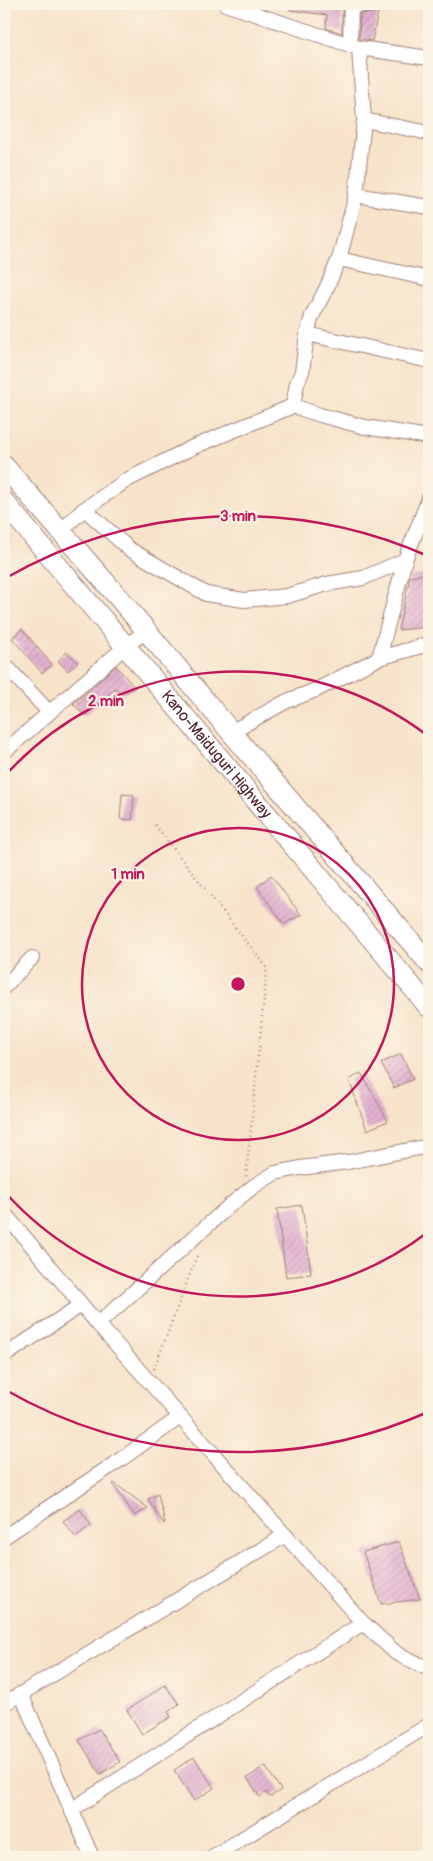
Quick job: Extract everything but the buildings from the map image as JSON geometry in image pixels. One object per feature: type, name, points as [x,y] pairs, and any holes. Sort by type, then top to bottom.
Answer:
[{"type":"highway","name":"Kano-Maiduguri Highway","points":[[4,466],[429,963]]},
{"type":"highway","name":"Kano-Maiduguri Highway","points":[[4,502],[429,1007]]},
{"type":"street","points":[[225,4],[354,46],[429,58]]},
{"type":"street","points":[[293,406],[297,383],[302,372],[307,334],[312,316],[339,258],[356,195],[364,120],[354,46],[351,5],[375,4]]},
{"type":"street","points":[[364,120],[429,133]]},
{"type":"street","points":[[356,195],[429,208]]},
{"type":"street","points":[[339,258],[429,279]]},
{"type":"street","points":[[307,334],[429,361]]},
{"type":"street","points":[[60,532],[83,510],[127,480],[191,448],[293,406],[365,427],[429,438]]},
{"type":"street","points":[[379,658],[405,560],[429,498]]},
{"type":"street","points":[[83,510],[89,513],[129,549],[197,590],[215,596],[244,600],[287,596],[326,584],[363,578],[405,560]]},
{"type":"street","points":[[4,752],[126,646],[146,631]]},
{"type":"street","points":[[231,732],[287,701],[316,690],[379,658],[429,644]]},
{"type":"street","points":[[4,664],[50,712]]},
{"type":"street","points":[[4,987],[32,958]]},
{"type":"street","points":[[98,1324],[244,1193],[264,1179],[283,1170],[348,1162],[429,1146]]},
{"type":"street","points":[[4,1213],[81,1305],[363,1623],[396,1653],[429,1669]]},
{"type":"street","points":[[4,1356],[81,1305]]},
{"type":"street","points":[[4,1537],[120,1460],[180,1417]]},
{"type":"street","points":[[4,1704],[284,1536]]},
{"type":"street","points":[[71,1810],[363,1623]]},
{"type":"street","points":[[21,1694],[92,1857]]},
{"type":"street","points":[[212,1857],[429,1725]]},
{"type":"path","points":[[155,825],[267,968],[244,1193]]},
{"type":"path","points":[[149,1382],[199,1251]]}]
